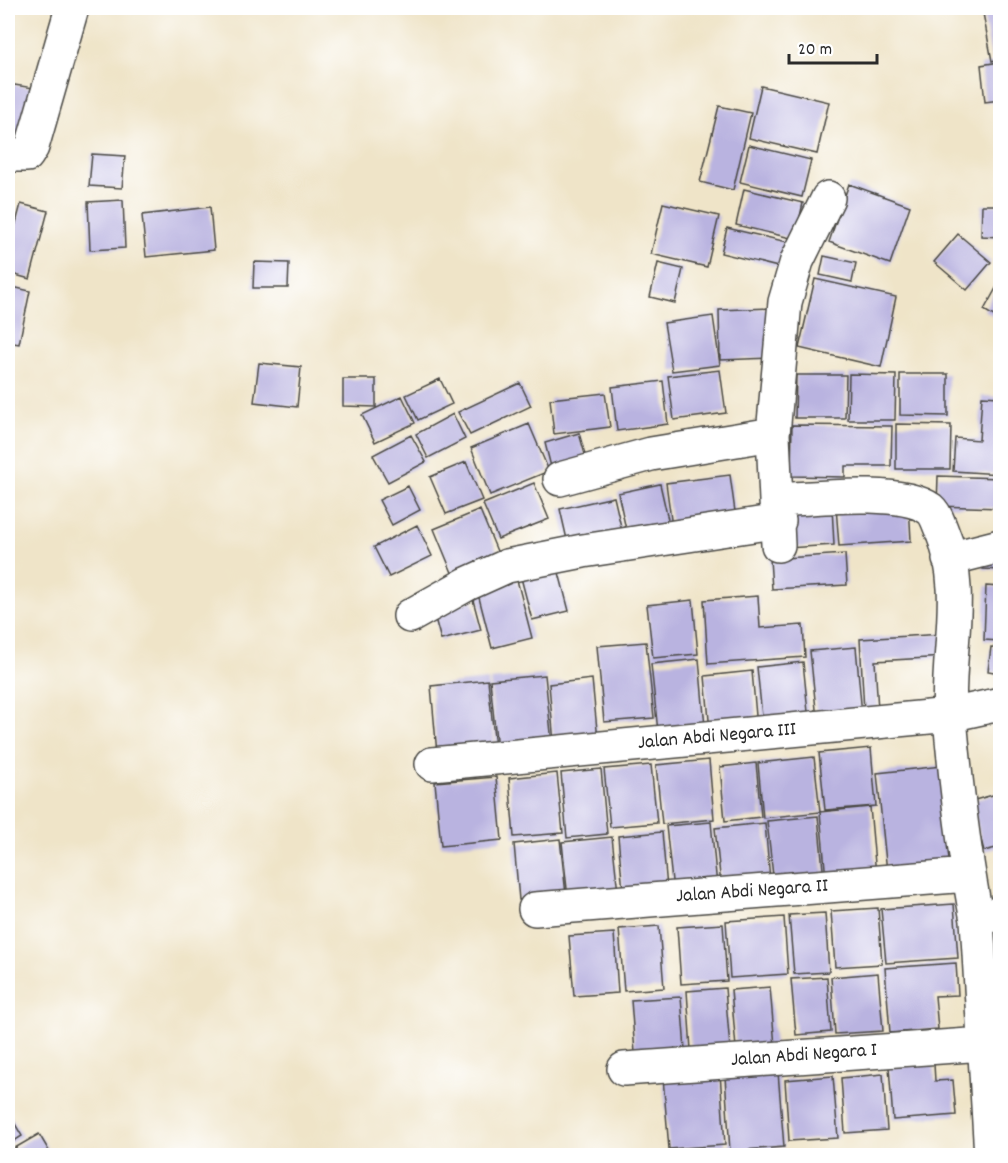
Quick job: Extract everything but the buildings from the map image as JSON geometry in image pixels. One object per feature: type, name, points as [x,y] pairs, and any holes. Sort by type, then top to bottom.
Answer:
[{"type":"street","points":[[8,154],[27,155],[32,147],[72,8]]},
{"type":"street","points":[[778,522],[773,434],[785,302],[796,261],[828,198]]},
{"type":"street","points":[[560,479],[651,454],[773,434]]},
{"type":"street","points":[[410,616],[467,584],[507,566],[583,551],[778,522],[892,498],[919,502],[933,511],[947,542],[956,601],[950,715],[968,875],[989,917],[984,1044],[991,1155]]},
{"type":"street","points":[[949,559],[1000,546]]},
{"type":"street","name":"Jalan Abdi Negara III","points":[[432,764],[950,715],[1000,704]]},
{"type":"street","name":"Jalan Abdi Negara II","points":[[535,909],[968,875]]},
{"type":"street","name":"Jalan Abdi Negara I","points":[[624,1069],[984,1044]]}]
